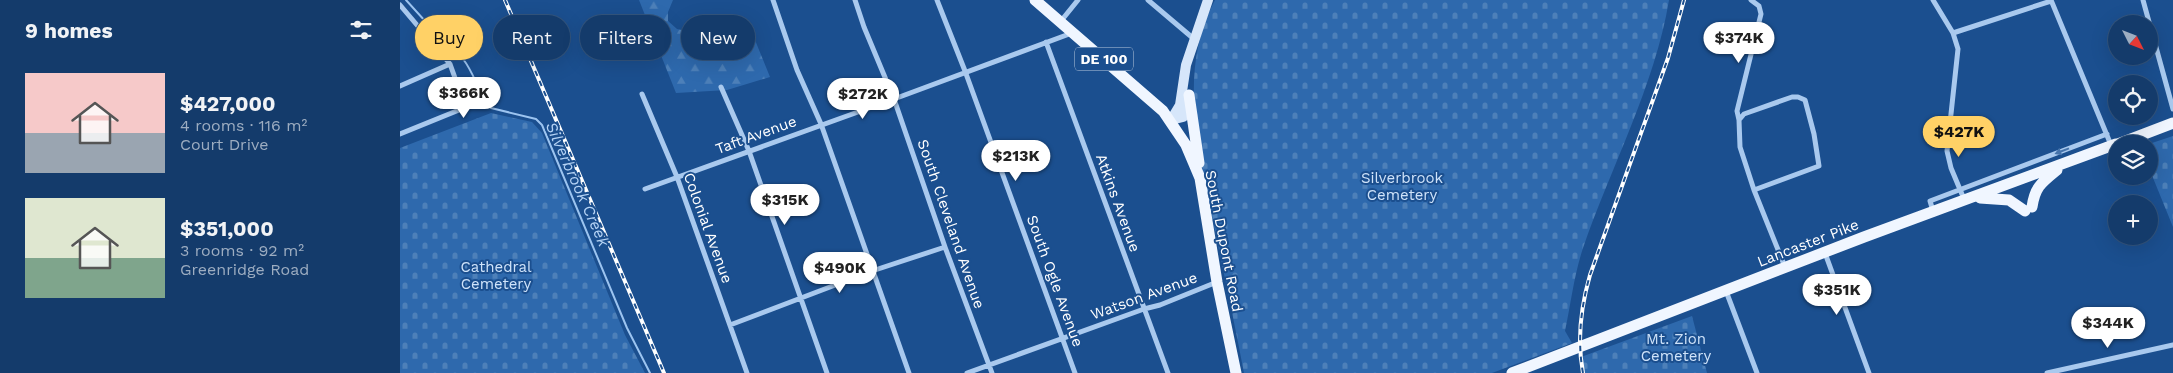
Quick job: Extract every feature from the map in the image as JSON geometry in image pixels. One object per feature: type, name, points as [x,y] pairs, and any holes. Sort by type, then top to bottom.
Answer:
[{"type":"main road","name":"South Dupont Road","points":[[1035,0],[1149,98],[1171,120],[1186,145],[1200,178],[1217,282],[1236,373]]},
{"type":"main road","points":[[1171,120],[1180,105],[1186,65],[1208,0]]},
{"type":"main road","points":[[1171,120],[1183,117],[1189,102],[1190,54]]},
{"type":"main road","points":[[1189,95],[1200,178]]},
{"type":"main road","name":"Lancaster Pike","points":[[2141,135],[2173,123]]},
{"type":"main road","name":"Lancaster Pike","points":[[1512,373],[1785,267],[2108,148]]},
{"type":"main road","points":[[1970,199],[2010,200],[2028,209],[2034,193],[2040,184],[2064,164]]},
{"type":"street","points":[[773,0],[797,70],[821,124],[909,373]]},
{"type":"street","name":"South Cleveland Avenue","points":[[855,0],[864,27],[894,99],[945,247],[992,373]]},
{"type":"street","name":"South Ogle Avenue","points":[[937,0],[966,71],[1075,373]]},
{"type":"street","points":[[1061,21],[1078,0]]},
{"type":"street","points":[[1148,0],[1194,39]]},
{"type":"street","points":[[1751,0],[1760,6],[1761,14],[1737,112],[1740,147],[1754,190],[1785,267]]},
{"type":"street","points":[[1933,0],[1953,33],[1958,49],[1946,151],[1960,189],[1970,199]]},
{"type":"street","points":[[1933,212],[1930,201],[2107,134],[2051,0],[1953,33]]},
{"type":"street","points":[[2143,0],[2173,109]]},
{"type":"street","points":[[400,6],[450,64],[464,101],[463,108],[400,134]]},
{"type":"street","name":"Taft Avenue","points":[[645,189],[1074,32]]},
{"type":"street","name":"Atkins Avenue","points":[[1046,42],[1168,373]]},
{"type":"street","points":[[400,86],[450,64]]},
{"type":"street","points":[[721,87],[748,151],[827,373]]},
{"type":"street","name":"Colonial Avenue","points":[[642,94],[677,177],[747,373]]},
{"type":"street","points":[[1739,120],[1744,114],[1792,97],[1798,97],[1804,100],[1814,134],[1819,166],[1754,190]]},
{"type":"street","points":[[730,325],[872,271],[945,247]]},
{"type":"street","points":[[1825,252],[1869,373]]},
{"type":"street","name":"Watson Avenue","points":[[967,373],[1144,309],[1160,305],[1217,282]]},
{"type":"street","points":[[1726,291],[1757,373]]},
{"type":"street","points":[[2047,373],[2173,345]]},
{"type":"green space","points":[[639,0],[673,0],[668,15],[645,15]]},
{"type":"green space","name":"Silverbrook Cemetery","points":[[1215,0],[1669,0],[1654,63],[1580,258],[1565,331],[1572,343],[1492,373],[1244,373],[1203,173],[1195,114],[1196,56],[1203,28]]},
{"type":"green space","points":[[671,24],[681,30],[681,60],[755,60],[755,40],[770,77],[727,90],[676,93],[663,60],[671,60]]},
{"type":"green space","name":"Cathedral Cemetery","points":[[491,113],[532,122],[542,133],[625,335],[645,373],[400,373],[400,148]]},
{"type":"green space","points":[[2173,136],[2173,227],[2156,185],[2158,185],[2158,141]]},
{"type":"green space","name":"Mt. Zion Cemetery","points":[[1692,316],[1707,373],[1584,373],[1581,357]]},
{"type":"waterway","name":"Silverbrook Creek","points":[[406,0],[449,47],[463,59],[491,108],[536,119],[542,125],[627,328],[650,373]]},
{"type":"railway","points":[[505,0],[664,373]]},
{"type":"railway","points":[[1583,373],[1580,336],[1584,299],[1590,275],[1668,58],[1684,0]]}]
